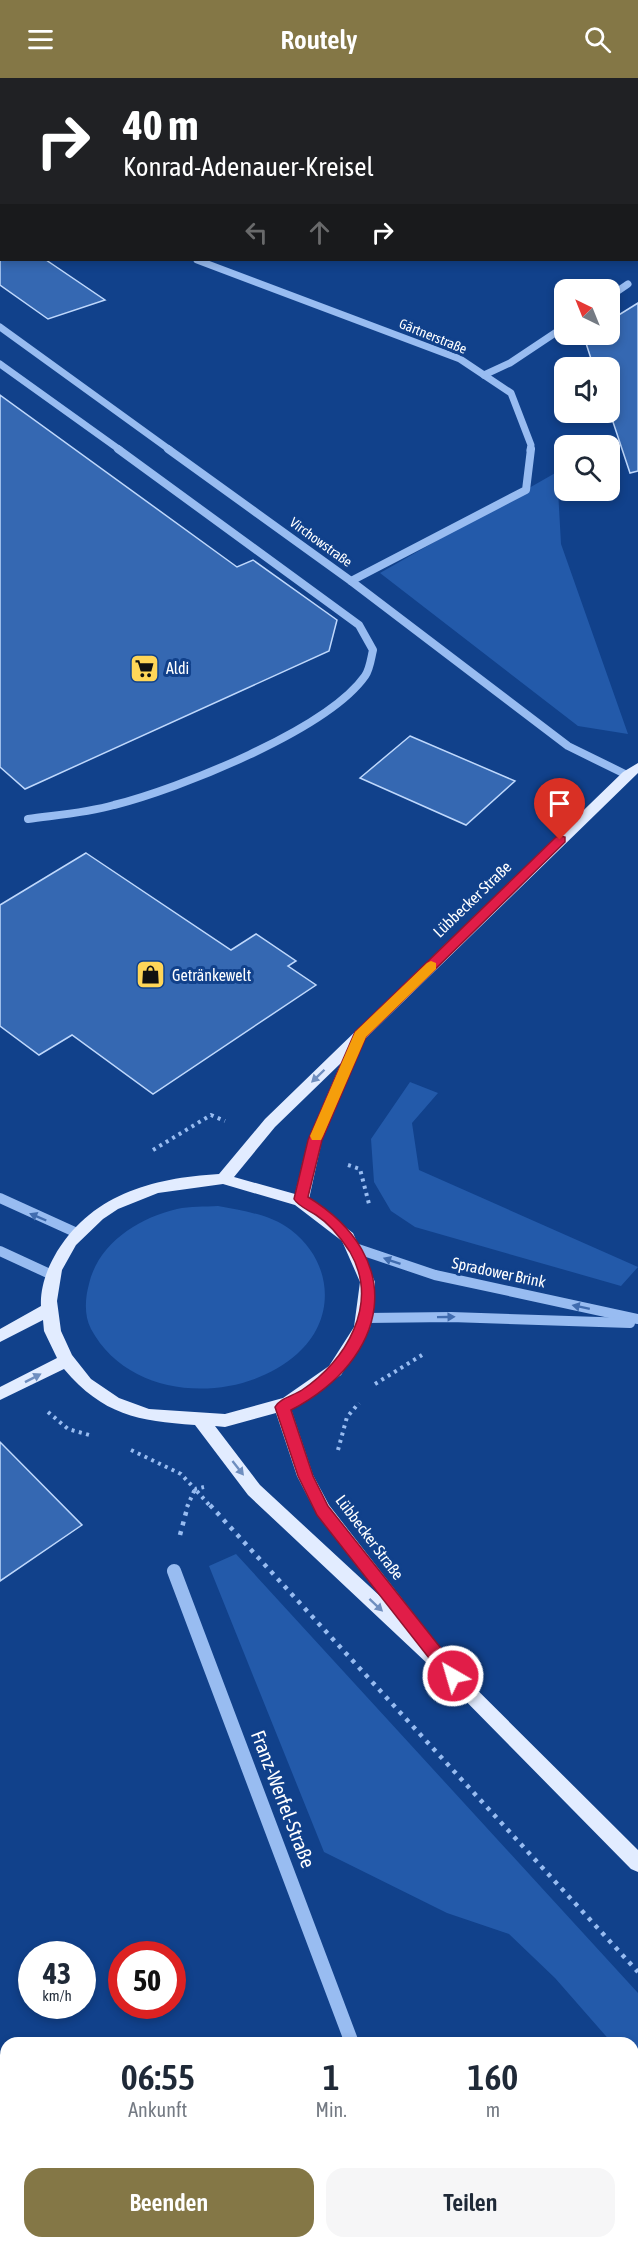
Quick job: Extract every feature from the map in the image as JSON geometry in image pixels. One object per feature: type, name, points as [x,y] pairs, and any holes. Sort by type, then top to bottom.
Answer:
[{"type":"main road","name":"Lübbecker Straße","points":[[223,1179],[259,1135],[633,771]]},
{"type":"main road","name":"Lübbecker Straße","points":[[301,1199],[312,1152],[360,1035]]},
{"type":"main road","points":[[223,1179],[258,1184],[301,1199],[323,1213],[341,1229],[355,1248],[368,1282],[366,1318],[359,1339],[346,1359],[307,1394],[282,1407],[235,1420],[202,1422],[147,1415],[114,1402],[87,1384],[65,1361],[52,1336],[47,1310],[52,1275],[63,1253],[77,1233],[98,1215],[150,1188],[179,1181],[223,1179]]},
{"type":"main road","points":[[0,1336],[47,1310]]},
{"type":"main road","points":[[0,1395],[65,1361]]},
{"type":"main road","name":"Lübbecker Straße","points":[[282,1407],[305,1476],[323,1510],[453,1676]]},
{"type":"main road","name":"Lübbecker Straße","points":[[202,1422],[254,1490],[453,1676],[638,1863]]},
{"type":"street","name":"Gärtnerstraße","points":[[199,261],[460,358],[511,393],[531,445],[526,490],[351,581]]},
{"type":"street","points":[[620,289],[628,284]]},
{"type":"street","name":"Virchowstraße","points":[[0,327],[351,581],[568,746],[633,771]]},
{"type":"street","points":[[484,375],[510,363],[554,334]]},
{"type":"street","points":[[0,364],[359,624],[373,650],[366,674],[342,698],[293,732],[208,771],[121,803],[28,819]]},
{"type":"street","points":[[0,1198],[77,1233]]},
{"type":"street","name":"Spradower Brink","points":[[355,1248],[435,1275],[638,1321]]},
{"type":"street","points":[[0,1251],[52,1275]]},
{"type":"street","name":"Spradower Brink","points":[[366,1318],[638,1321]]},
{"type":"street","name":"Franz-Werfel-Straße","points":[[174,1571],[350,2037]]},
{"type":"path","points":[[149,1152],[211,1115],[259,1135]]},
{"type":"path","points":[[312,1152],[360,1169],[367,1202],[375,1209]]},
{"type":"path","points":[[369,1391],[377,1382],[411,1360],[430,1352],[428,1318]]},
{"type":"path","points":[[18,1385],[68,1429],[102,1438]]},
{"type":"path","points":[[301,1460],[338,1451],[347,1417],[362,1400]]},
{"type":"path","points":[[123,1446],[181,1474],[638,1972]]},
{"type":"path","points":[[195,1489],[244,1476]]},
{"type":"path","points":[[174,1571],[183,1518],[195,1489]]},
{"type":"shaded area","points":[[554,474],[554,501],[559,501],[561,544],[628,734],[578,726],[380,573]]},
{"type":"shaded area","points":[[410,1082],[438,1093],[412,1123],[419,1170],[638,1267],[621,1286],[415,1227],[391,1211],[374,1182],[371,1139]]},
{"type":"shaded area","points":[[218,1206],[274,1220],[291,1230],[305,1243],[322,1274],[325,1291],[324,1308],[319,1324],[310,1340],[297,1354],[273,1371],[246,1382],[217,1388],[187,1388],[158,1382],[131,1371],[109,1353],[91,1329],[86,1313],[86,1301],[94,1270],[111,1245],[134,1226],[162,1213],[182,1208]]},
{"type":"shaded area","points":[[236,1554],[638,1993],[638,2037],[607,2037],[555,1978],[509,1934],[447,1913],[324,1852],[209,1566]]},
{"type":"building","points":[[0,261],[47,261],[105,300],[48,319],[0,285]]},
{"type":"building","points":[[638,303],[638,471],[630,473],[620,443],[620,435],[617,435],[613,423],[620,423],[620,357],[590,357],[587,345],[620,345],[620,314]]},
{"type":"building","points":[[0,395],[237,567],[253,560],[337,620],[329,651],[25,789],[0,767]]},
{"type":"building","points":[[410,736],[515,781],[466,825],[360,778]]},
{"type":"building","name":"Getränkewelt","points":[[86,853],[231,950],[256,934],[296,961],[288,966],[316,985],[153,1094],[72,1035],[39,1055],[0,1026],[0,905]]},
{"type":"building","points":[[0,1442],[82,1525],[0,1581]]},
{"type":"slow traffic","points":[[316,1136],[360,1035],[431,966]]},
{"type":"place","name":"Aldi","points":[[145,668]]},
{"type":"place","name":"Getränkewelt","points":[[151,975]]},
{"type":"route","points":[[453,1676],[323,1510],[305,1476],[282,1407],[307,1394],[328,1378],[346,1359],[359,1339],[366,1318],[368,1299],[368,1282],[355,1248],[341,1229],[323,1213],[301,1199],[315,1140],[360,1035],[560,840]]}]
